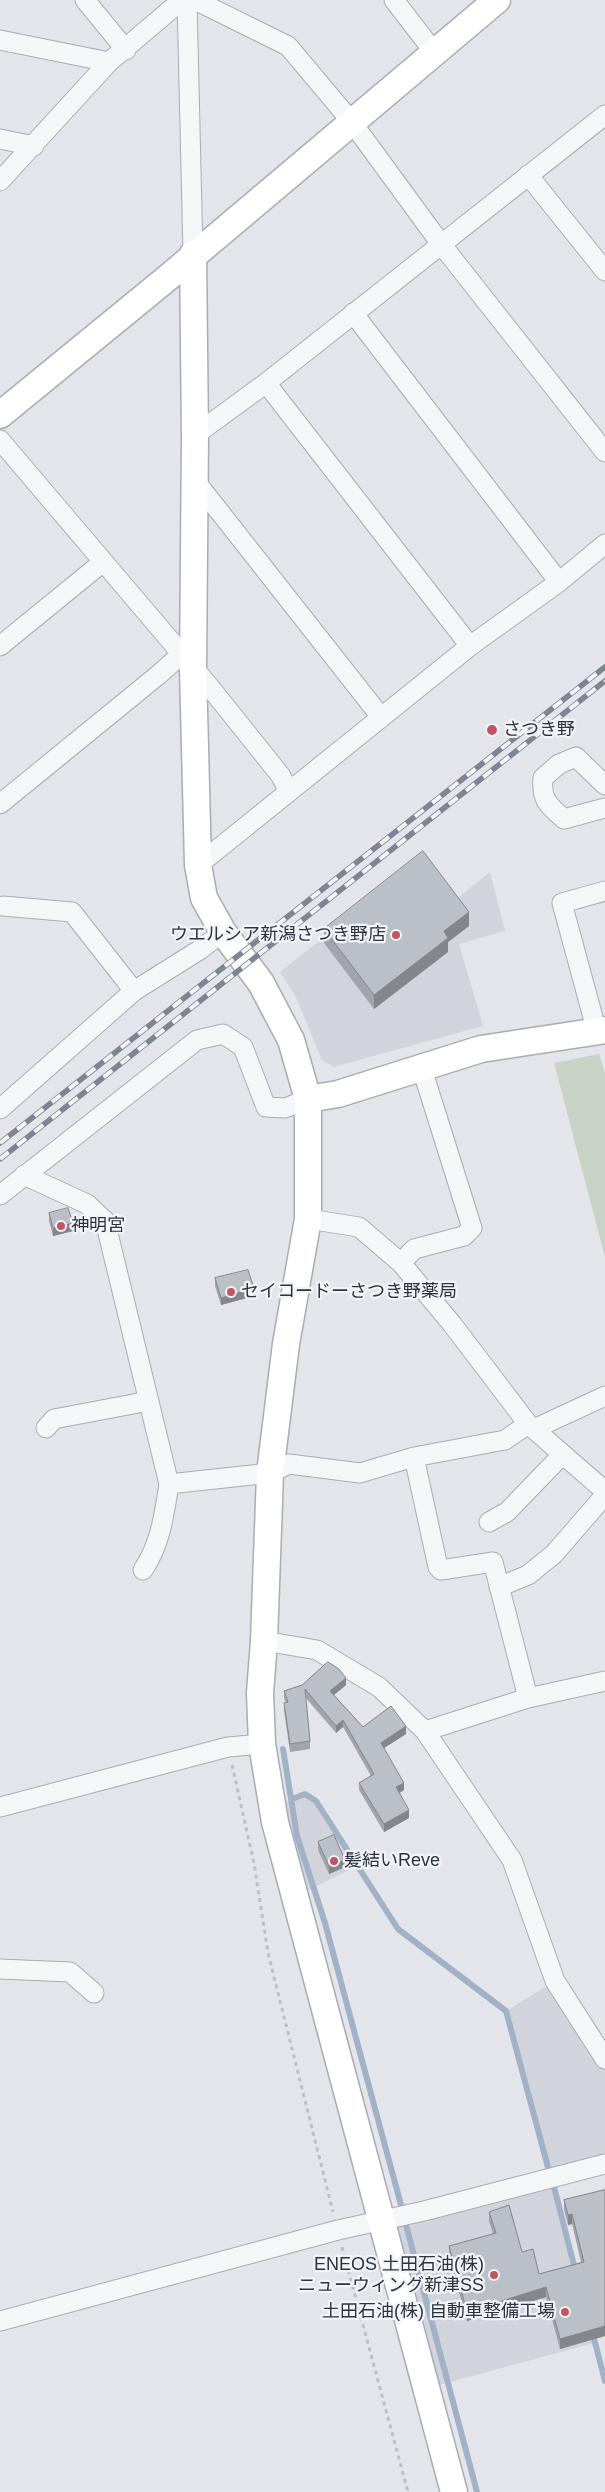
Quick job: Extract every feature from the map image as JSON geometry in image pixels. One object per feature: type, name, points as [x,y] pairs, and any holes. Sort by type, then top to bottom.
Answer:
[{"type":"street","points":[[85,0],[126,50]]},
{"type":"street","points":[[0,181],[109,62],[126,50],[182,0]]},
{"type":"street","points":[[187,0],[195,435],[187,662],[198,865],[204,898],[223,932],[261,983],[291,1040],[308,1099],[308,1219],[286,1344],[270,1473],[264,1640],[260,1693],[262,1744],[275,1822],[454,2492]]},
{"type":"street","points":[[196,0],[288,46],[351,121],[441,244],[605,452]]},
{"type":"street","points":[[394,0],[434,52]]},
{"type":"street","points":[[0,415],[165,280],[193,254],[497,0]]},
{"type":"street","points":[[0,40],[109,62]]},
{"type":"street","points":[[195,435],[266,383],[605,115]]},
{"type":"street","points":[[0,138],[34,146]]},
{"type":"street","points":[[528,175],[605,271]]},
{"type":"street","points":[[353,313],[559,582]]},
{"type":"street","points":[[266,383],[470,646]]},
{"type":"street","points":[[0,440],[187,662],[210,686],[275,768],[289,792]]},
{"type":"street","points":[[193,478],[381,717]]},
{"type":"street","points":[[198,865],[470,646],[559,582],[605,544]]},
{"type":"street","points":[[0,646],[102,562]]},
{"type":"street","points":[[0,804],[158,676],[187,662]]},
{"type":"street","points":[[605,785],[576,757],[559,764],[543,778],[542,793],[550,806],[564,819],[605,808]]},
{"type":"street","points":[[0,1195],[197,1040],[223,1034],[243,1047],[266,1107],[285,1108],[308,1099],[338,1094],[422,1069],[481,1049],[601,1032],[562,903],[605,891]]},
{"type":"street","points":[[3,906],[72,912],[134,991]]},
{"type":"street","points":[[0,1108],[134,991],[201,949],[223,932]]},
{"type":"street","points":[[401,1263],[414,1249],[464,1236],[472,1228],[422,1069]]},
{"type":"street","points":[[24,1175],[87,1204],[105,1221],[169,1484],[162,1529],[154,1554],[143,1570]]},
{"type":"street","points":[[308,1219],[359,1227],[401,1263],[452,1324],[531,1426],[605,1493],[554,1554],[528,1575],[499,1587]]},
{"type":"street","points":[[169,1484],[270,1473],[289,1464],[360,1472],[414,1458],[505,1440],[531,1426],[605,1396]]},
{"type":"street","points":[[46,1428],[54,1419],[149,1401]]},
{"type":"street","points":[[490,1522],[507,1512],[562,1455]]},
{"type":"street","points":[[414,1458],[438,1567],[441,1570],[493,1562],[528,1698]]},
{"type":"street","points":[[264,1640],[317,1650],[379,1687],[425,1731],[512,1860],[555,1981],[605,2059]]},
{"type":"street","points":[[425,1731],[528,1698],[605,1681]]},
{"type":"street","points":[[0,1807],[228,1747],[262,1744]]},
{"type":"street","points":[[0,1969],[70,1972],[94,1993]]},
{"type":"street","points":[[0,2321],[338,2230],[424,2211],[605,2164]]},
{"type":"path","points":[[228,1747],[254,1862],[268,1952],[338,2230],[408,2492]]},
{"type":"shaded area","points":[[422,860],[454,901],[490,872],[505,931],[459,944],[483,1026],[333,1067],[322,1060],[295,995],[280,972]]},
{"type":"shaded area","points":[[305,1794],[316,1801],[358,1866],[306,1891],[284,1803]]},
{"type":"shaded area","points":[[555,1981],[605,2069],[605,2157],[549,2171],[506,2011]]},
{"type":"shaded area","points":[[552,2183],[594,2343],[439,2385],[396,2228],[402,2222]]},
{"type":"green space","points":[[599,1054],[605,1073],[605,1257],[554,1063]]},
{"type":"building","name":"ウエルシア新潟さつき野店","points":[[423,851],[469,912],[444,931],[448,938],[374,995],[324,929]]},
{"type":"building","points":[[68,1208],[73,1223],[53,1228],[49,1213]]},
{"type":"building","points":[[248,1270],[254,1288],[221,1298],[215,1278]]},
{"type":"building","points":[[328,1662],[339,1669],[346,1678],[330,1691],[363,1727],[391,1706],[406,1726],[381,1743],[404,1783],[396,1787],[409,1810],[384,1824],[359,1783],[374,1774],[343,1720],[336,1726],[305,1689],[310,1741],[290,1744],[284,1703],[288,1702],[284,1691],[302,1685]]},
{"type":"building","name":"髪結いReve","points":[[334,1835],[345,1860],[329,1866],[318,1842]]},
{"type":"building","points":[[605,2190],[605,2326],[560,2339],[546,2287],[467,2312],[449,2246],[496,2233],[489,2212],[509,2205],[522,2252],[533,2249],[539,2274],[584,2262],[572,2214],[568,2215],[564,2200]]},
{"type":"waterway","points":[[283,1749],[297,1836],[325,1923],[401,2205]]},
{"type":"waterway","points":[[292,1799],[305,1794],[316,1801],[398,1929],[506,2011],[549,2171]]},
{"type":"waterway","points":[[554,2187],[576,2273]]},
{"type":"waterway","points":[[406,2225],[477,2492]]},
{"type":"waterway","points":[[592,2331],[605,2381]]},
{"type":"railway","points":[[0,1143],[605,667]]},
{"type":"railway","points":[[0,1159],[605,681]]},
{"type":"place","name":"さつき野","points":[[492,730]]},
{"type":"place","name":"ウエルシア新潟さつき野店","points":[[396,935]]},
{"type":"place","name":"神明宮","points":[[61,1226]]},
{"type":"place","name":"セイコードーさつき野薬局","points":[[231,1292]]},
{"type":"place","name":"髪結いReve","points":[[334,1861]]},
{"type":"place","name":"ENEOS 土田石油(株) ニューウィング新津SS","points":[[494,2275]]},
{"type":"place","name":"土田石油(株) 自動車整備工場","points":[[565,2312]]}]
